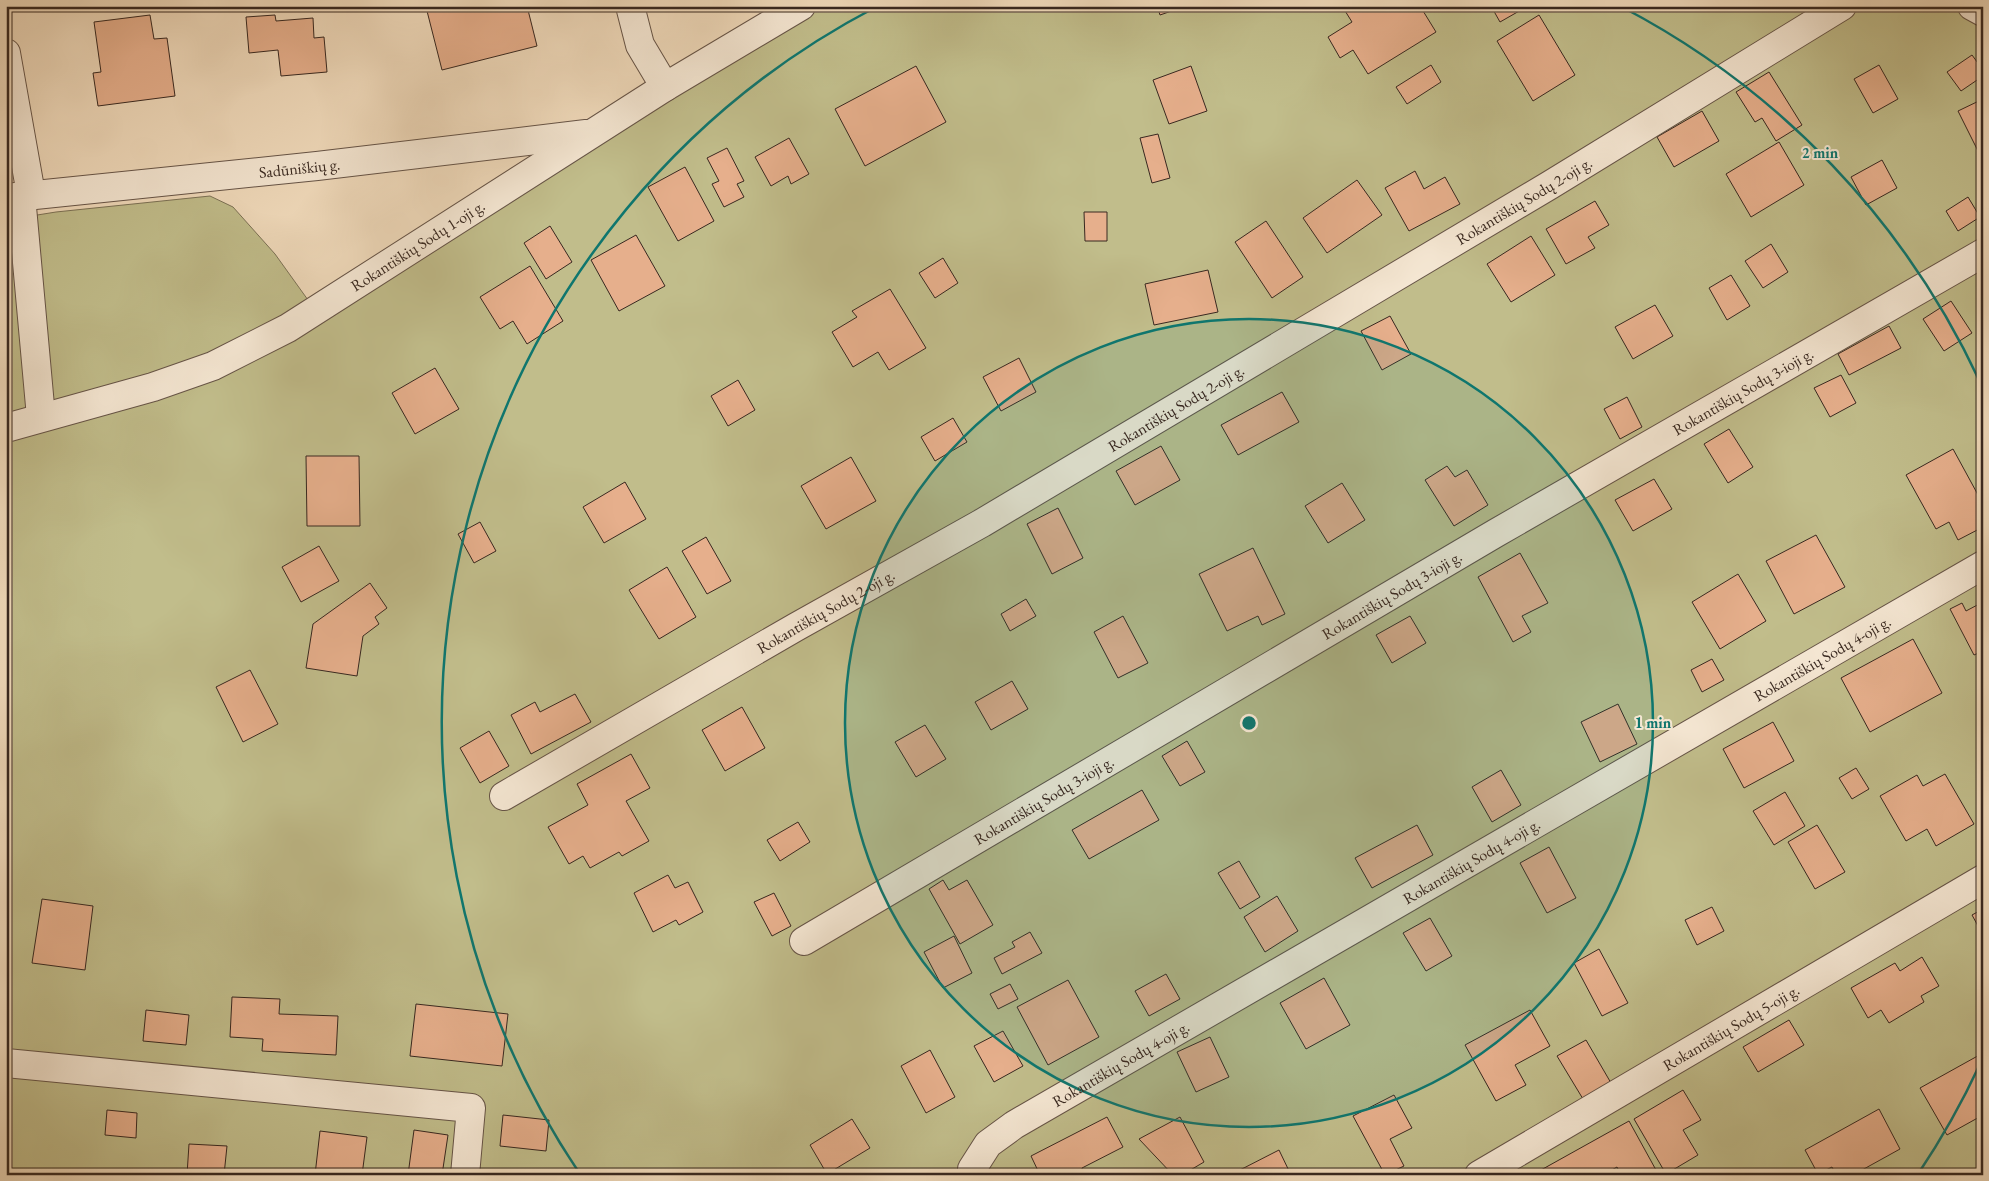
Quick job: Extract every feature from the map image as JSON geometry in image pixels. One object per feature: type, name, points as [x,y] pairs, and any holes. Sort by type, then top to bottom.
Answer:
[{"type":"street","points":[[630,6],[640,45],[665,87]]},
{"type":"street","name":"Rokantiškių Sodų 1-oji g.","points":[[6,428],[153,387],[213,366],[288,328],[665,87],[801,6]]},
{"type":"street","name":"Rokantiškių Sodų 2-oji g.","points":[[504,796],[796,627],[990,518],[1550,185],[1842,6]]},
{"type":"street","points":[[1972,6],[1983,12]]},
{"type":"street","points":[[6,53],[41,418]]},
{"type":"street","name":"Sadūniškių g.","points":[[19,196],[317,166],[592,133]]},
{"type":"street","name":"Rokantiškių Sodų 3-ioji g.","points":[[804,940],[1496,533],[1983,253]]},
{"type":"street","name":"Rokantiškių Sodų 4-oji g.","points":[[972,1169],[988,1144],[1014,1125],[1983,565]]},
{"type":"street","name":"Rokantiškių Sodų 5-oji g.","points":[[1480,1175],[1983,879]]},
{"type":"street","points":[[6,1063],[471,1108],[465,1175]]},
{"type":"shaded area","points":[[779,6],[1983,6],[1983,1175],[6,1175],[6,220],[56,212],[210,196],[233,207],[275,254],[308,300]]},
{"type":"building","points":[[445,6],[527,6],[537,46],[442,70],[427,11]]},
{"type":"building","points":[[1157,6],[1186,6],[1160,15]]},
{"type":"building","points":[[1342,6],[1420,6],[1436,32],[1368,74],[1353,50],[1340,58],[1328,37],[1352,22]]},
{"type":"building","points":[[1491,6],[1528,6],[1500,22]]},
{"type":"building","points":[[150,15],[154,39],[167,38],[175,96],[98,106],[93,73],[101,72],[94,22]]},
{"type":"building","points":[[275,15],[276,21],[313,18],[314,38],[324,37],[327,72],[281,76],[278,50],[249,53],[246,17]]},
{"type":"building","points":[[1539,15],[1575,75],[1533,101],[1497,41]]},
{"type":"building","points":[[1972,55],[1983,70],[1983,76],[1961,91],[1947,72]]},
{"type":"building","points":[[1431,65],[1441,82],[1407,104],[1396,87]]},
{"type":"building","points":[[1879,65],[1898,99],[1873,113],[1854,79]]},
{"type":"building","points":[[916,66],[946,122],[865,166],[835,109]]},
{"type":"building","points":[[1191,66],[1207,111],[1169,124],[1153,80]]},
{"type":"building","points":[[1769,72],[1802,125],[1776,141],[1762,118],[1755,122],[1736,92]]},
{"type":"building","points":[[1983,99],[1983,161],[1958,111]]},
{"type":"building","points":[[1702,111],[1719,141],[1674,167],[1657,137]]},
{"type":"building","points":[[1158,134],[1170,178],[1152,183],[1140,138]]},
{"type":"building","points":[[789,138],[809,174],[791,184],[788,176],[771,186],[755,157]]},
{"type":"building","points":[[1779,142],[1804,185],[1751,217],[1726,174]]},
{"type":"building","points":[[727,148],[744,181],[737,184],[744,197],[724,207],[712,184],[719,181],[707,158]]},
{"type":"building","points":[[1882,160],[1897,188],[1866,205],[1851,177]]},
{"type":"building","points":[[685,167],[714,221],[678,241],[648,187]]},
{"type":"building","points":[[1415,171],[1424,189],[1445,177],[1460,204],[1409,231],[1385,188]]},
{"type":"building","points":[[1357,180],[1382,215],[1327,253],[1303,218]]},
{"type":"building","points":[[1968,197],[1980,217],[1958,231],[1946,211]]},
{"type":"building","points":[[1595,201],[1609,225],[1588,237],[1595,248],[1566,264],[1546,229]]},
{"type":"building","points":[[1084,212],[1107,212],[1107,241],[1085,241]]},
{"type":"building","points":[[1266,221],[1303,277],[1272,298],[1235,242]]},
{"type":"building","points":[[550,226],[572,262],[546,279],[524,243]]},
{"type":"building","points":[[636,235],[665,286],[619,311],[591,260]]},
{"type":"building","points":[[1531,236],[1555,275],[1511,302],[1487,264]]},
{"type":"building","points":[[1771,244],[1788,272],[1763,288],[1745,261]]},
{"type":"building","points":[[943,258],[958,283],[935,298],[919,273]]},
{"type":"building","points":[[530,266],[563,321],[527,344],[513,321],[500,329],[480,297]]},
{"type":"building","points":[[1208,270],[1218,312],[1154,325],[1145,284]]},
{"type":"building","points":[[1731,275],[1750,306],[1727,320],[1709,288]]},
{"type":"building","points":[[890,289],[926,348],[889,370],[878,352],[853,367],[832,332],[857,317],[852,311]]},
{"type":"building","points":[[1951,301],[1972,333],[1944,351],[1923,319]]},
{"type":"building","points":[[1655,305],[1673,336],[1633,359],[1615,327]]},
{"type":"building","points":[[1390,316],[1411,354],[1382,370],[1361,331]]},
{"type":"building","points":[[1889,326],[1901,348],[1849,375],[1838,354]]},
{"type":"building","points":[[1019,358],[1036,392],[1001,411],[983,377]]},
{"type":"building","points":[[435,368],[459,409],[415,434],[392,393]]},
{"type":"building","points":[[1841,375],[1856,403],[1830,417],[1814,388]]},
{"type":"building","points":[[738,380],[755,410],[728,426],[711,396]]},
{"type":"building","points":[[1282,392],[1299,422],[1238,455],[1221,425]]},
{"type":"building","points":[[1627,397],[1642,427],[1620,439],[1604,409]]},
{"type":"building","points":[[953,418],[967,442],[935,461],[921,437]]},
{"type":"building","points":[[1729,429],[1753,467],[1728,483],[1704,444]]},
{"type":"building","points":[[1161,446],[1180,480],[1135,505],[1116,471]]},
{"type":"building","points":[[1953,449],[1983,504],[1983,527],[1958,540],[1949,522],[1936,529],[1906,475]]},
{"type":"building","points":[[306,456],[359,456],[360,526],[307,526]]},
{"type":"building","points":[[851,457],[876,501],[826,529],[801,486]]},
{"type":"building","points":[[1447,466],[1455,477],[1467,470],[1488,505],[1454,526],[1425,480]]},
{"type":"building","points":[[1654,479],[1672,509],[1633,531],[1615,500]]},
{"type":"building","points":[[625,482],[646,519],[604,543],[583,507]]},
{"type":"building","points":[[1342,483],[1365,520],[1328,543],[1305,506]]},
{"type":"building","points":[[1058,508],[1083,558],[1052,574],[1027,524]]},
{"type":"building","points":[[480,522],[496,551],[474,563],[458,534]]},
{"type":"building","points":[[1816,535],[1845,587],[1794,614],[1766,561]]},
{"type":"building","points":[[706,537],[731,581],[707,594],[682,551]]},
{"type":"building","points":[[319,546],[339,581],[301,602],[282,567]]},
{"type":"building","points":[[1253,548],[1285,614],[1262,625],[1258,616],[1227,631],[1199,574]]},
{"type":"building","points":[[1520,553],[1548,603],[1522,616],[1531,632],[1513,642],[1478,577]]},
{"type":"building","points":[[667,567],[696,617],[659,639],[629,590]]},
{"type":"building","points":[[1738,574],[1766,621],[1720,649],[1692,602]]},
{"type":"building","points":[[370,583],[387,608],[375,617],[379,624],[363,636],[357,676],[306,668],[313,624]]},
{"type":"building","points":[[1026,599],[1036,616],[1010,631],[1001,614]]},
{"type":"building","points":[[1983,602],[1983,651],[1974,655],[1950,609],[1962,603],[1966,611]]},
{"type":"building","points":[[1123,616],[1148,663],[1118,678],[1094,632]]},
{"type":"building","points":[[1410,616],[1426,643],[1392,663],[1376,635]]},
{"type":"building","points":[[1913,639],[1942,693],[1870,732],[1841,678]]},
{"type":"building","points":[[1712,659],[1724,680],[1702,692],[1691,670]]},
{"type":"building","points":[[250,670],[278,724],[243,742],[216,687]]},
{"type":"building","points":[[1012,681],[1028,709],[991,730],[975,702]]},
{"type":"building","points":[[575,694],[591,722],[531,754],[511,715],[535,702],[540,712]]},
{"type":"building","points":[[1618,704],[1637,744],[1600,762],[1581,722]]},
{"type":"building","points":[[742,707],[765,748],[725,771],[702,730]]},
{"type":"building","points":[[1773,722],[1794,761],[1744,788],[1723,749]]},
{"type":"building","points":[[925,725],[946,759],[916,777],[895,742]]},
{"type":"building","points":[[489,731],[509,766],[480,783],[460,748]]},
{"type":"building","points":[[1187,741],[1205,772],[1180,786],[1162,756]]},
{"type":"building","points":[[631,754],[650,788],[626,801],[649,841],[622,856],[619,852],[590,868],[583,856],[569,864],[548,827],[588,805],[577,784]]},
{"type":"building","points":[[1856,768],[1869,789],[1852,799],[1839,778]]},
{"type":"building","points":[[1501,770],[1521,805],[1492,822],[1472,787]]},
{"type":"building","points":[[1945,774],[1974,824],[1936,846],[1927,829],[1906,841],[1880,796],[1917,775],[1923,786]]},
{"type":"building","points":[[1142,790],[1159,820],[1089,859],[1072,830]]},
{"type":"building","points":[[1785,792],[1805,826],[1774,845],[1753,811]]},
{"type":"building","points":[[798,822],[810,842],[780,861],[767,840]]},
{"type":"building","points":[[1417,825],[1433,855],[1372,888],[1355,858]]},
{"type":"building","points":[[1817,825],[1845,872],[1815,889],[1788,842]]},
{"type":"building","points":[[1549,847],[1576,898],[1547,913],[1520,863]]},
{"type":"building","points":[[1239,861],[1260,897],[1240,909],[1218,873]]},
{"type":"building","points":[[668,875],[675,888],[688,882],[703,912],[679,925],[676,920],[653,932],[634,893]]},
{"type":"building","points":[[943,880],[949,890],[967,880],[993,925],[960,944],[929,889]]},
{"type":"building","points":[[774,893],[791,926],[772,936],[754,902]]},
{"type":"building","points":[[1277,896],[1298,931],[1265,952],[1244,917]]},
{"type":"building","points":[[42,899],[93,906],[85,970],[32,963]]},
{"type":"building","points":[[1712,907],[1724,931],[1697,945],[1685,920]]},
{"type":"building","points":[[1983,909],[1983,935],[1972,915]]},
{"type":"building","points":[[1430,918],[1452,956],[1426,971],[1403,933]]},
{"type":"building","points":[[1030,932],[1042,953],[1002,974],[994,958],[1015,947],[1012,942]]},
{"type":"building","points":[[954,936],[972,973],[943,988],[924,952]]},
{"type":"building","points":[[1599,949],[1628,1003],[1602,1016],[1574,963]]},
{"type":"building","points":[[1922,957],[1939,986],[1921,996],[1924,1002],[1889,1023],[1881,1010],[1868,1018],[1851,988],[1895,963],[1900,971]]},
{"type":"building","points":[[1166,974],[1180,999],[1149,1016],[1135,991]]},
{"type":"building","points":[[1324,978],[1350,1025],[1306,1049],[1280,1003]]},
{"type":"building","points":[[1068,980],[1099,1037],[1048,1065],[1017,1007]]},
{"type":"building","points":[[1010,984],[1018,999],[998,1009],[990,994]]},
{"type":"building","points":[[232,997],[280,999],[279,1014],[338,1016],[336,1055],[262,1051],[263,1039],[230,1037]]},
{"type":"building","points":[[416,1004],[508,1014],[502,1066],[410,1056]]},
{"type":"building","points":[[146,1010],[189,1015],[186,1045],[143,1041]]},
{"type":"building","points":[[1530,1010],[1550,1046],[1515,1065],[1526,1085],[1496,1101],[1465,1045]]},
{"type":"building","points":[[1789,1020],[1804,1045],[1758,1072],[1743,1047]]},
{"type":"building","points":[[1003,1031],[1023,1066],[994,1082],[974,1046]]},
{"type":"building","points":[[1210,1037],[1229,1077],[1196,1092],[1177,1052]]},
{"type":"building","points":[[1586,1040],[1611,1083],[1583,1099],[1557,1056]]},
{"type":"building","points":[[930,1050],[955,1097],[926,1113],[901,1066]]},
{"type":"building","points":[[1983,1053],[1983,1115],[1947,1135],[1920,1088]]},
{"type":"building","points":[[1683,1090],[1701,1120],[1683,1130],[1698,1155],[1666,1174],[1634,1119]]},
{"type":"building","points":[[1394,1095],[1412,1128],[1390,1139],[1404,1166],[1385,1175],[1353,1116]]},
{"type":"building","points":[[1879,1109],[1900,1149],[1853,1175],[1836,1175],[1832,1167],[1818,1174],[1805,1150]]},
{"type":"building","points":[[107,1110],[137,1113],[136,1138],[105,1135]]},
{"type":"building","points":[[503,1115],[549,1120],[546,1151],[500,1146]]},
{"type":"building","points":[[1107,1117],[1123,1147],[1082,1168],[1083,1175],[1040,1175],[1031,1156]]},
{"type":"building","points":[[1180,1117],[1204,1162],[1182,1175],[1173,1175],[1139,1139]]},
{"type":"building","points":[[852,1119],[870,1148],[827,1174],[810,1145]]},
{"type":"building","points":[[1629,1121],[1656,1170],[1647,1175],[1621,1175],[1617,1167],[1603,1175],[1532,1175]]},
{"type":"building","points":[[414,1130],[448,1135],[442,1175],[408,1175]]},
{"type":"building","points":[[320,1131],[367,1137],[362,1175],[315,1175]]},
{"type":"building","points":[[189,1144],[227,1146],[224,1175],[187,1175]]},
{"type":"building","points":[[1279,1150],[1291,1175],[1237,1175],[1236,1172]]},
{"type":"building","points":[[522,1171],[544,1175],[521,1175]]}]
